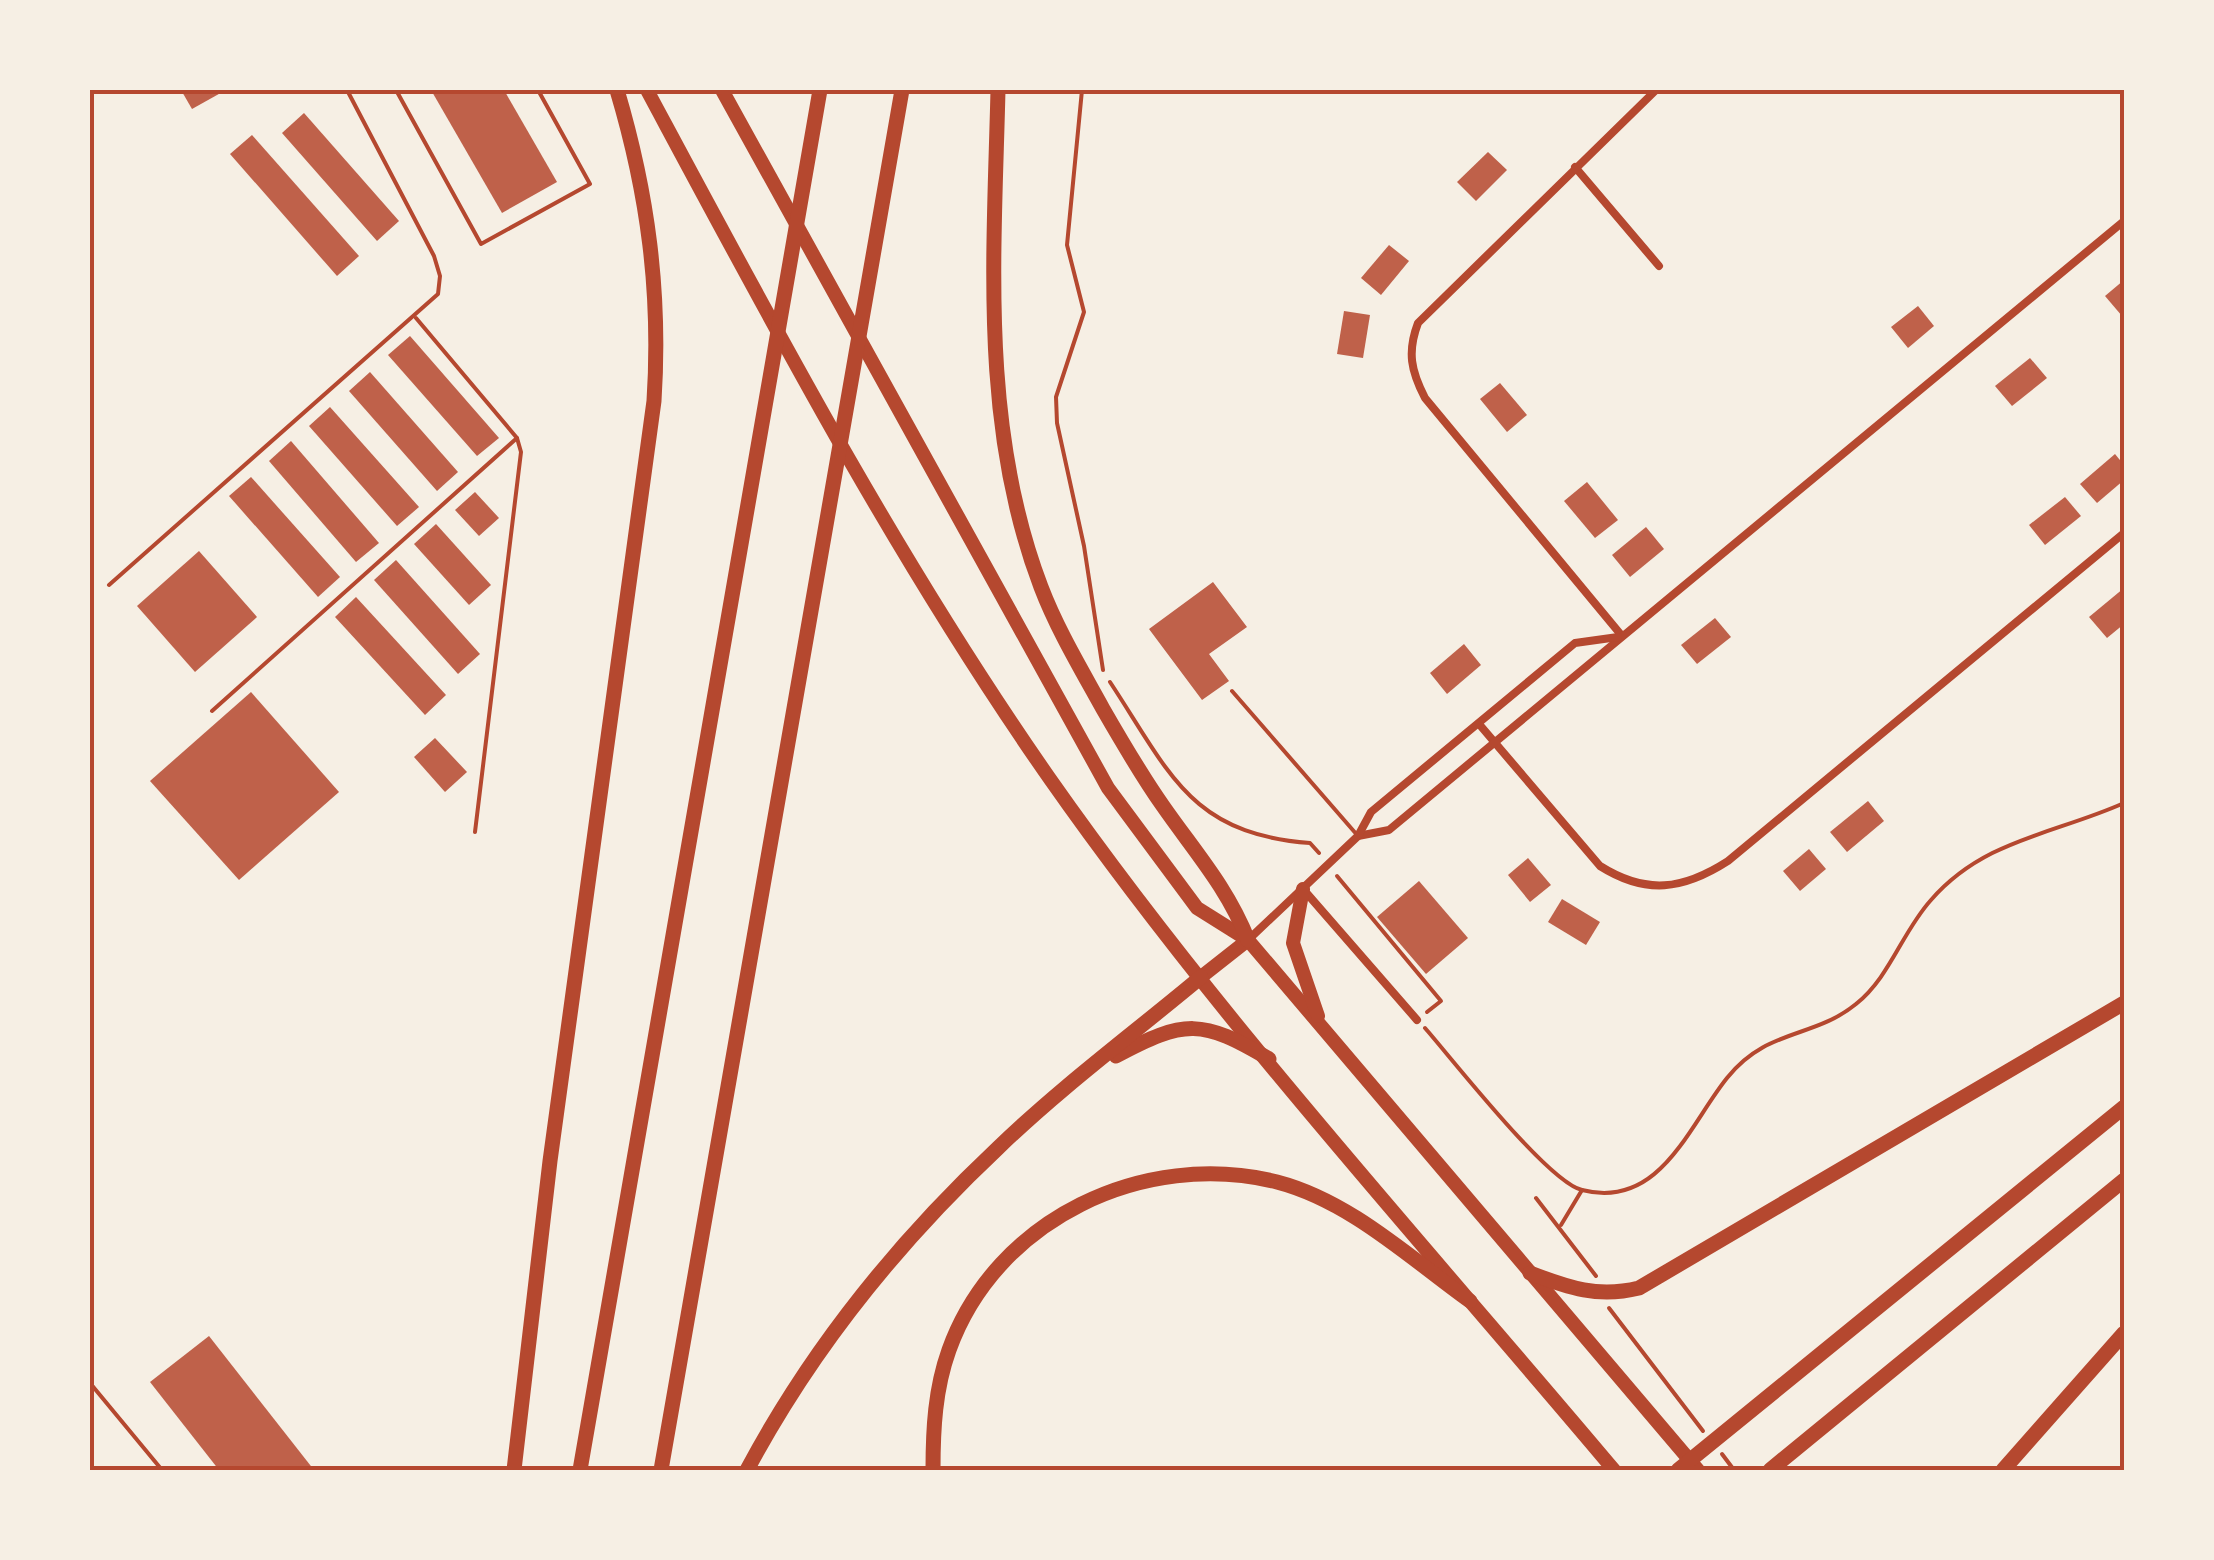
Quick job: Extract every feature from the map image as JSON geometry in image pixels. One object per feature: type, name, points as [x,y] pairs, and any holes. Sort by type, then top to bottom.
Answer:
[{"type":"highway","points":[[514,1470],[545,1201],[654,401],[658,304],[653,247],[633,143],[617,90]]},
{"type":"highway","points":[[647,90],[807,387],[910,565],[1052,781],[1201,977],[1614,1470]]},
{"type":"highway","points":[[722,90],[1108,788],[1197,908],[1248,940],[1698,1470]]},
{"type":"highway","points":[[580,1470],[820,90]]},
{"type":"highway","points":[[661,1470],[902,90]]},
{"type":"highway","points":[[998,90],[995,372],[1002,435],[1026,540],[1060,628],[1110,720],[1164,806],[1230,894],[1248,940]]},
{"type":"highway","points":[[1303,889],[1294,943],[1322,1026]]},
{"type":"highway","points":[[747,1470],[804,1374],[905,1244],[1000,1145],[1248,940]]},
{"type":"highway","points":[[1530,1273],[1569,1288],[1604,1294],[1639,1288],[2124,1003]]},
{"type":"highway","points":[[1087,1073],[1161,1032],[1190,1026],[1219,1030],[1270,1059]]},
{"type":"highway","points":[[1678,1470],[2124,1107]]},
{"type":"highway","points":[[932,1470],[942,1372],[950,1347],[977,1297],[1005,1261],[1060,1214],[1136,1182],[1207,1173],[1275,1182],[1307,1192],[1368,1226],[1470,1300]]},
{"type":"highway","points":[[1770,1470],[2124,1180]]},
{"type":"highway","points":[[2004,1470],[2124,1333]]},
{"type":"street","points":[[1622,636],[1425,398],[1410,361],[1418,323],[1656,90]]},
{"type":"street","points":[[1575,167],[1659,266]]},
{"type":"street","points":[[1358,836],[1390,830],[2124,221]]},
{"type":"street","points":[[1480,724],[1600,866],[1624,881],[1647,888],[1686,884],[1728,860],[2124,533]]},
{"type":"street","points":[[1248,940],[1358,836],[1371,812],[1575,644],[1622,636]]},
{"type":"street","points":[[1303,889],[1417,1020]]},
{"type":"lane","points":[[108,586],[416,318],[438,294],[440,276],[434,256],[347,90]]},
{"type":"lane","points":[[396,90],[480,244],[590,184],[538,90]]},
{"type":"lane","points":[[416,318],[517,438],[520,472],[475,832]]},
{"type":"lane","points":[[212,711],[517,438]]},
{"type":"lane","points":[[1232,691],[1358,836]]},
{"type":"lane","points":[[90,1383],[162,1470]]},
{"type":"path","points":[[1082,90],[1067,246],[1084,312],[1056,397],[1056,410],[1084,546],[1098,660],[1197,808],[1276,841],[1310,844]]},
{"type":"path","points":[[1344,884],[1441,1001],[1417,1020],[1556,1174],[1582,1190],[1628,1188],[1666,1166],[1749,1054],[1856,1004],[1890,965],[1928,902],[1976,860],[2029,834],[2124,803]]},
{"type":"path","points":[[1560,1226],[1582,1190]]},
{"type":"path","points":[[1536,1198],[1590,1264],[1610,1312],[1734,1470]]},
{"type":"building","points":[[181,90],[226,90],[192,109]]},
{"type":"building","points":[[431,90],[504,90],[557,182],[502,213]]},
{"type":"building","points":[[304,113],[399,221],[377,241],[282,133]]},
{"type":"building","points":[[252,135],[359,256],[337,276],[230,154]]},
{"type":"building","points":[[1488,152],[1507,170],[1476,201],[1457,182]]},
{"type":"building","points":[[1389,245],[1409,261],[1381,295],[1361,278]]},
{"type":"building","points":[[2124,280],[2124,314],[2122,316],[2105,296]]},
{"type":"building","points":[[1918,306],[1934,326],[1908,348],[1891,327]]},
{"type":"building","points":[[1344,311],[1370,315],[1363,358],[1337,354]]},
{"type":"building","points":[[410,336],[499,438],[477,456],[388,355]]},
{"type":"building","points":[[2030,358],[2047,378],[2012,406],[1995,386]]},
{"type":"building","points":[[370,372],[458,472],[437,491],[349,391]]},
{"type":"building","points":[[1500,383],[1527,415],[1507,432],[1480,399]]},
{"type":"building","points":[[330,407],[419,507],[397,526],[309,426]]},
{"type":"building","points":[[291,441],[379,543],[356,562],[269,461]]},
{"type":"building","points":[[2115,454],[2124,465],[2124,480],[2097,503],[2080,484]]},
{"type":"building","points":[[251,477],[340,577],[318,597],[229,496]]},
{"type":"building","points":[[1587,482],[1618,520],[1595,538],[1564,501]]},
{"type":"building","points":[[475,492],[499,518],[479,536],[455,510]]},
{"type":"building","points":[[2065,497],[2081,516],[2045,545],[2029,525]]},
{"type":"building","points":[[436,524],[491,585],[469,605],[414,544]]},
{"type":"building","points":[[1646,527],[1664,549],[1630,577],[1612,555]]},
{"type":"building","points":[[199,551],[257,617],[195,672],[137,606]]},
{"type":"building","points":[[396,560],[480,654],[458,674],[374,580]]},
{"type":"building","points":[[1213,582],[1247,627],[1209,654],[1229,681],[1202,700],[1149,629]]},
{"type":"building","points":[[2124,588],[2124,624],[2107,638],[2089,617]]},
{"type":"building","points":[[356,597],[446,695],[425,715],[335,617]]},
{"type":"building","points":[[1715,618],[1731,637],[1697,664],[1681,645]]},
{"type":"building","points":[[1464,644],[1481,665],[1447,694],[1430,673]]},
{"type":"building","points":[[251,692],[339,792],[239,880],[150,781]]},
{"type":"building","points":[[435,738],[467,772],[445,792],[414,757]]},
{"type":"building","points":[[1868,801],[1884,821],[1847,852],[1830,832]]},
{"type":"building","points":[[1809,849],[1826,869],[1800,891],[1783,871]]},
{"type":"building","points":[[1528,858],[1551,885],[1530,902],[1508,875]]},
{"type":"building","points":[[1419,881],[1468,938],[1426,974],[1377,917]]},
{"type":"building","points":[[1562,899],[1600,922],[1586,945],[1548,922]]},
{"type":"building","points":[[209,1336],[314,1470],[219,1470],[150,1382]]}]
